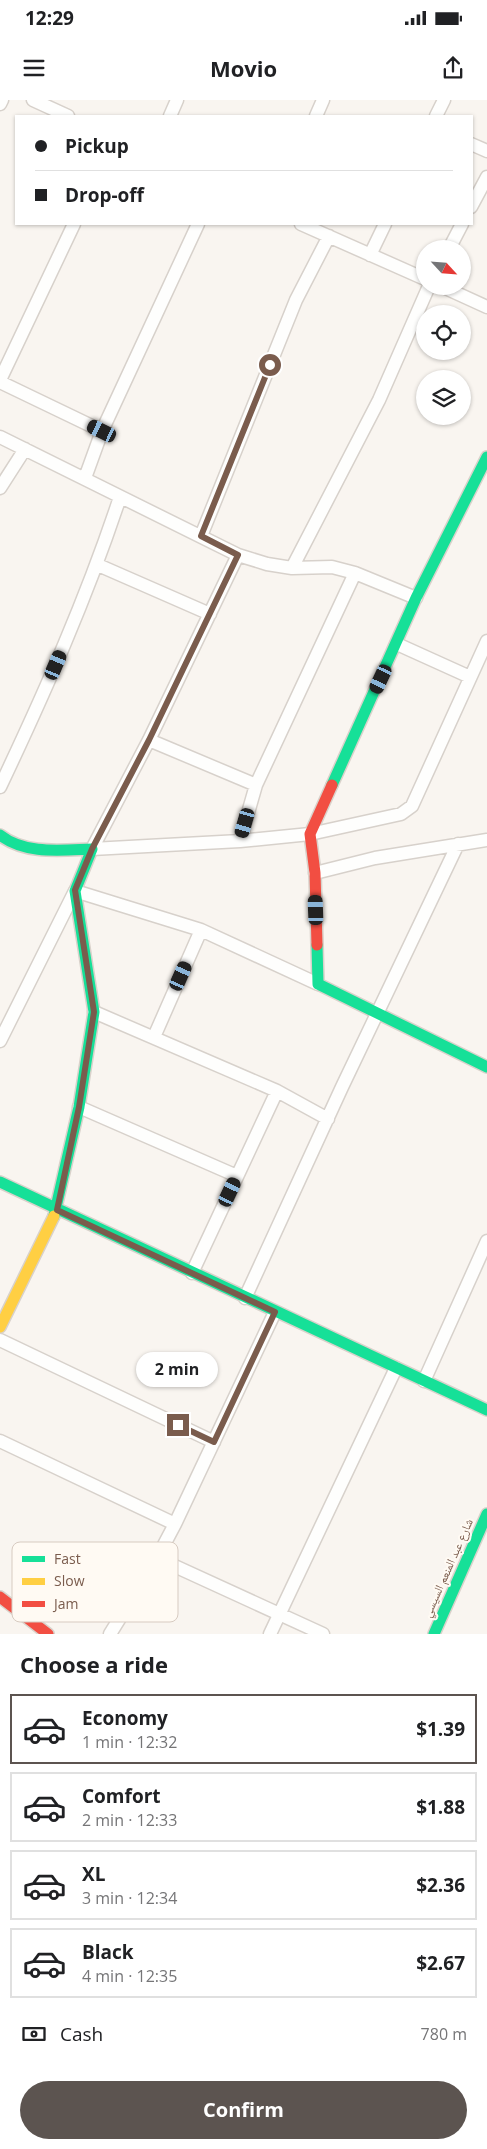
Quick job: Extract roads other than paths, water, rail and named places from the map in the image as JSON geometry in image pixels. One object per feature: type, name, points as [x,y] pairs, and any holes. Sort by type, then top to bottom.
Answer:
[{"type":"street","points":[[0,104],[2,100]]},
{"type":"street","points":[[33,100],[50,104],[66,115]]},
{"type":"street","points":[[170,115],[177,100]]},
{"type":"street","points":[[316,115],[323,100]]},
{"type":"street","points":[[436,115],[444,100]]},
{"type":"street","points":[[473,145],[487,152]]},
{"type":"street","points":[[473,203],[487,177]]},
{"type":"street","points":[[73,225],[5,358],[0,381],[102,431]]},
{"type":"street","points":[[85,478],[102,431],[198,225]]},
{"type":"street","points":[[304,225],[416,275]]},
{"type":"street","points":[[370,255],[385,225]]},
{"type":"street","points":[[454,240],[461,225]]},
{"type":"street","points":[[201,536],[296,300],[330,236]]},
{"type":"street","points":[[292,568],[379,400],[425,295]]},
{"type":"street","points":[[461,295],[487,307]]},
{"type":"street","points":[[0,437],[238,555],[268,564],[292,568],[332,567],[355,573],[416,598]]},
{"type":"street","points":[[0,488],[25,449]]},
{"type":"street","points":[[318,984],[315,873],[310,834],[397,644],[416,598],[487,457]]},
{"type":"street","points":[[0,787],[35,714],[98,565],[120,497]]},
{"type":"street","points":[[0,1041],[75,890],[92,849],[149,740],[238,555]]},
{"type":"street","points":[[98,565],[210,614]]},
{"type":"street","points":[[240,841],[256,785],[355,573]]},
{"type":"street","points":[[0,835],[6,843],[22,848],[92,849],[240,841],[310,834],[401,814],[412,806],[487,641]]},
{"type":"street","points":[[397,644],[470,677]]},
{"type":"street","points":[[149,740],[256,785]]},
{"type":"street","points":[[315,873],[375,858],[487,840]]},
{"type":"street","points":[[245,1298],[458,844]]},
{"type":"street","points":[[75,890],[201,930],[379,1013],[487,1067]]},
{"type":"street","points":[[0,1327],[57,1210],[79,1107],[94,1012],[75,890]]},
{"type":"street","points":[[154,1037],[201,930]]},
{"type":"street","points":[[94,1012],[277,1091],[328,1119]]},
{"type":"street","points":[[192,1273],[277,1091]]},
{"type":"street","points":[[79,1107],[237,1176]]},
{"type":"street","points":[[0,1182],[487,1410]]},
{"type":"street","points":[[424,1381],[487,1241]]},
{"type":"street","points":[[165,1542],[275,1312]]},
{"type":"street","points":[[0,1340],[214,1442]]},
{"type":"street","points":[[270,1634],[396,1368]]},
{"type":"street","points":[[0,1441],[175,1524]]},
{"type":"street","name":"شارع عبد المنعم السيسي","points":[[434,1634],[487,1514]]},
{"type":"street","points":[[178,1568],[323,1634]]},
{"type":"street","points":[[0,1597],[12,1607]]},
{"type":"street","points":[[30,1622],[43,1633]]},
{"type":"street","points":[[110,1634],[117,1622]]}]
